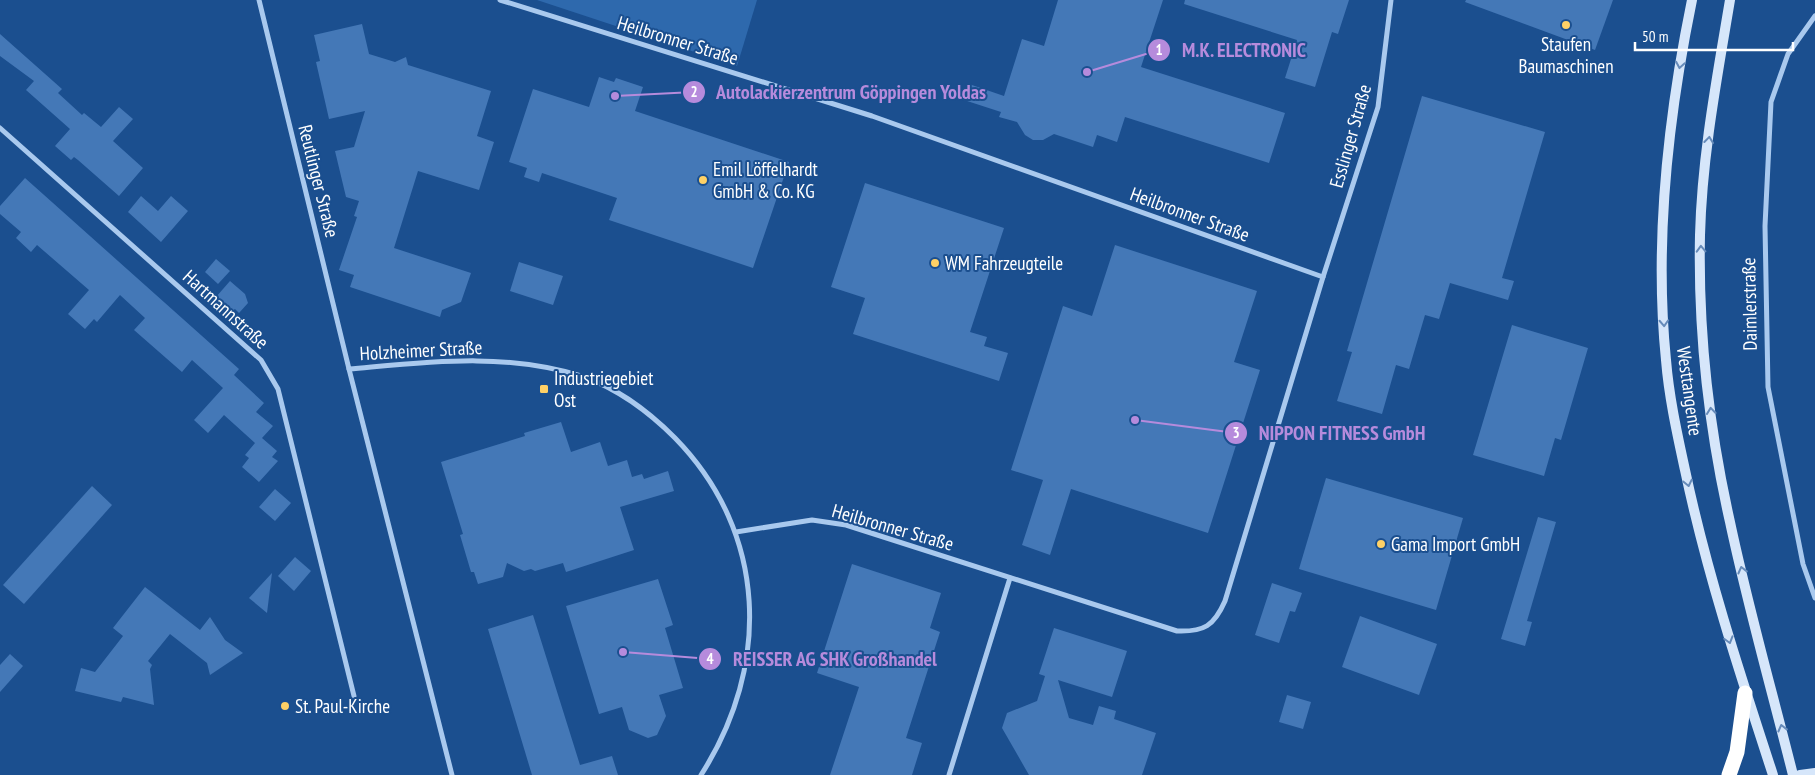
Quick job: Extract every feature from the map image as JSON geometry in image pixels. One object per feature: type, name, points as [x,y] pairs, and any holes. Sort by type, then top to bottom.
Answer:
[{"type":"highway","points":[[1729,775],[1737,752],[1745,693]]},
{"type":"main road","name":"Westtangente","points":[[1692,0],[1678,75],[1667,164],[1662,274],[1666,360],[1674,417],[1696,521],[1745,693],[1774,775]]},
{"type":"main road","name":"Westtangente","points":[[1730,0],[1715,87],[1703,188],[1700,236],[1703,336],[1712,417],[1730,521],[1793,775]]},
{"type":"main road","points":[[1800,775],[1815,773]]},
{"type":"street","name":"Reutlinger Straße","points":[[259,0],[349,369]]},
{"type":"street","name":"Heilbronner Straße","points":[[500,0],[872,116],[1323,277],[1225,601],[1211,624],[1194,632],[1177,631],[856,527],[812,520],[781,523],[736,532]]},
{"type":"street","name":"Esslinger Straße","points":[[1323,277],[1378,107],[1391,0]]},
{"type":"street","name":"Daimlerstraße","points":[[1815,16],[1788,54],[1771,102],[1765,226],[1768,387],[1803,564],[1815,598]]},
{"type":"street","name":"Hartmannstraße","points":[[0,128],[261,360],[278,389],[354,696]]},
{"type":"street","name":"Holzheimer Straße","points":[[452,775],[349,369],[455,360],[507,362],[539,366],[583,377],[637,406],[662,425],[688,451],[714,487],[736,532],[747,582],[750,638],[744,677],[735,707],[710,761],[701,775]]},
{"type":"street","points":[[949,775],[1010,578]]},
{"type":"shaded area","points":[[537,0],[757,0],[737,66]]},
{"type":"building","points":[[1058,0],[1163,0],[1141,67],[1285,113],[1269,163],[1125,117],[1117,142],[1097,135],[1093,147],[1054,134],[1043,140],[1033,140],[1025,135],[1017,122],[999,117],[1001,112],[964,100],[969,84],[1004,96],[1022,39],[1044,46]]},
{"type":"building","points":[[1185,0],[1349,0],[1338,34],[1332,32],[1315,87],[1285,78],[1297,40],[1184,4]]},
{"type":"building","name":"Staufen Baumaschinen","points":[[1466,0],[1613,0],[1595,50],[1465,2]]},
{"type":"building","points":[[362,24],[369,54],[395,62],[406,57],[408,65],[491,91],[477,136],[494,142],[479,190],[418,171],[394,248],[471,273],[461,302],[442,310],[440,317],[350,287],[354,275],[339,270],[357,217],[354,216],[359,201],[346,197],[335,151],[354,147],[365,111],[329,119],[316,62],[320,61],[314,35]]},
{"type":"building","points":[[0,34],[62,89],[58,93],[82,115],[84,113],[101,127],[119,107],[133,119],[113,141],[143,168],[119,196],[78,160],[74,157],[71,160],[55,146],[70,129],[26,90],[34,81],[0,56]]},
{"type":"building","name":"Emil Löffelhardt GmbH & Co. KG","points":[[599,77],[614,82],[616,78],[643,87],[635,111],[789,162],[753,268],[609,220],[617,198],[542,173],[539,182],[524,177],[527,168],[509,162],[533,89],[589,107]]},
{"type":"building","points":[[1422,96],[1545,132],[1502,278],[1514,281],[1508,300],[1450,283],[1439,319],[1425,315],[1409,369],[1396,365],[1382,414],[1337,401],[1352,352],[1347,351]]},
{"type":"building","points":[[25,178],[239,369],[234,375],[264,403],[256,412],[273,426],[262,438],[277,451],[272,457],[278,461],[259,482],[242,467],[249,458],[245,455],[255,443],[224,415],[208,433],[194,420],[223,388],[192,360],[182,372],[134,330],[145,318],[120,295],[97,322],[94,319],[85,329],[68,314],[89,290],[37,245],[31,252],[16,238],[21,232],[0,214],[0,206]]},
{"type":"building","name":"WM Fahrzeugteile","points":[[865,183],[1004,228],[970,332],[987,337],[984,346],[1008,353],[999,381],[853,334],[865,298],[831,287]]},
{"type":"building","points":[[141,196],[158,211],[171,196],[188,211],[161,242],[128,212]]},
{"type":"building","points":[[1115,245],[1257,291],[1234,362],[1260,370],[1208,533],[1071,489],[1050,555],[1022,545],[1043,480],[1011,470],[1063,306],[1092,316]]},
{"type":"building","points":[[216,259],[230,271],[218,284],[205,272]]},
{"type":"building","points":[[519,262],[563,276],[553,305],[510,291]]},
{"type":"building","points":[[230,281],[245,294],[248,303],[239,313],[235,309],[232,311],[216,297]]},
{"type":"building","points":[[1512,325],[1588,348],[1561,440],[1555,438],[1544,476],[1473,455]]},
{"type":"building","points":[[561,422],[571,452],[600,442],[608,466],[627,460],[632,477],[642,474],[644,479],[668,471],[674,491],[620,507],[634,550],[566,572],[563,563],[535,571],[531,569],[524,571],[507,563],[503,577],[478,584],[474,572],[471,572],[460,535],[463,534],[441,462],[525,436],[524,433]]},
{"type":"building","name":"Gama Import GmbH","points":[[1326,478],[1463,518],[1436,610],[1299,569]]},
{"type":"building","points":[[92,486],[112,505],[24,604],[3,585]]},
{"type":"building","points":[[275,489],[291,503],[275,521],[259,507]]},
{"type":"building","points":[[1538,517],[1556,522],[1527,621],[1532,622],[1525,646],[1501,639]]},
{"type":"building","points":[[295,557],[311,571],[294,591],[278,576]]},
{"type":"building","points":[[852,564],[941,593],[930,628],[940,632],[906,738],[922,743],[912,775],[830,775],[859,687],[817,673]]},
{"type":"building","points":[[272,573],[267,613],[249,598]]},
{"type":"building","points":[[658,579],[673,625],[665,628],[683,688],[659,695],[666,716],[657,735],[648,738],[629,730],[622,707],[599,714],[566,606]]},
{"type":"building","points":[[1272,583],[1302,593],[1295,612],[1290,611],[1279,643],[1255,635]]},
{"type":"building","points":[[145,587],[200,630],[210,617],[225,640],[243,653],[210,675],[207,663],[170,634],[148,661],[152,665],[150,669],[154,705],[123,697],[121,702],[75,691],[81,668],[95,672],[123,636],[113,628]]},
{"type":"building","points":[[533,615],[580,765],[612,756],[618,775],[532,775],[488,629]]},
{"type":"building","points":[[1360,616],[1437,644],[1419,695],[1342,667]]},
{"type":"building","points":[[1054,628],[1127,651],[1112,697],[1058,680],[1069,718],[1093,725],[1099,706],[1116,711],[1114,719],[1156,733],[1142,775],[1029,775],[1002,728],[1007,713],[1037,701],[1045,676],[1039,674]]},
{"type":"building","points":[[10,654],[23,666],[0,692],[0,665]]},
{"type":"building","points":[[1287,695],[1311,702],[1303,729],[1279,722]]},
{"type":"place","name":"Staufen Baumaschinen","points":[[1566,25]]},
{"type":"place","name":"M.K. ELECTRONIC","points":[[1087,72]]},
{"type":"place","name":"Autolackierzentrum Göppingen Yoldas","points":[[615,96]]},
{"type":"place","name":"Emil Löffelhardt GmbH & Co. KG","points":[[703,180]]},
{"type":"place","name":"WM Fahrzeugteile","points":[[935,263]]},
{"type":"place","name":"Industriegebiet Ost","points":[[544,389]]},
{"type":"place","name":"NIPPON FITNESS GmbH","points":[[1135,420]]},
{"type":"place","name":"Gama Import GmbH","points":[[1381,544]]},
{"type":"place","name":"REISSER AG SHK Großhandel","points":[[623,652]]},
{"type":"place","name":"St. Paul-Kirche","points":[[285,706]]}]
